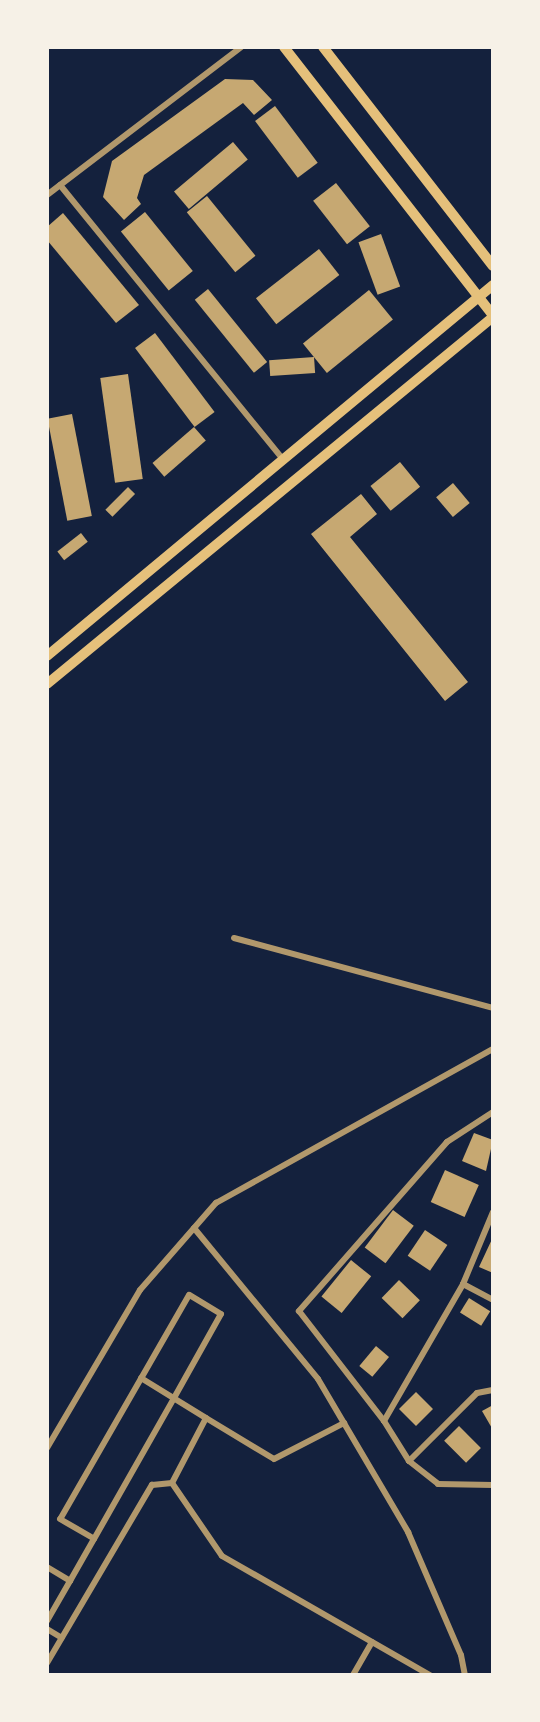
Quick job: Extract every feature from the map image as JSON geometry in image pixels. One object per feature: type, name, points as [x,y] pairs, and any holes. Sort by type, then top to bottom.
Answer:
[{"type":"highway","points":[[284,47],[493,316]]},
{"type":"highway","points":[[323,47],[493,265]]},
{"type":"main road","points":[[47,656],[493,285]]},
{"type":"main road","points":[[47,684],[493,316]]},
{"type":"street","points":[[47,195],[241,47]]},
{"type":"street","points":[[60,185],[283,459]]},
{"type":"street","points":[[233,938],[493,1008]]},
{"type":"street","points":[[47,1448],[140,1290],[216,1203],[493,1049]]},
{"type":"street","points":[[493,1112],[440,1150],[299,1311],[384,1420],[408,1461],[438,1484],[493,1485]]},
{"type":"street","points":[[384,1420],[463,1284],[493,1212]]},
{"type":"street","points":[[194,1228],[318,1379],[408,1532],[461,1655],[465,1675]]},
{"type":"street","points":[[463,1284],[493,1300]]},
{"type":"street","points":[[47,1621],[94,1539],[174,1398],[221,1314],[189,1295],[60,1520],[94,1539]]},
{"type":"street","points":[[141,1378],[274,1459],[344,1423]]},
{"type":"street","points":[[408,1461],[477,1393],[493,1390]]},
{"type":"street","points":[[172,1483],[206,1418]]},
{"type":"street","points":[[47,1663],[152,1485],[172,1483]]},
{"type":"street","points":[[172,1483],[222,1556],[430,1675]]},
{"type":"street","points":[[47,1567],[70,1581]]},
{"type":"street","points":[[47,1629],[62,1637]]},
{"type":"street","points":[[353,1675],[372,1642]]},
{"type":"building","points":[[225,79],[253,80],[272,100],[254,115],[243,103],[144,175],[137,198],[141,204],[124,220],[103,197],[112,161]]},
{"type":"building","points":[[275,106],[318,163],[298,178],[255,121]]},
{"type":"building","points":[[233,142],[248,160],[189,209],[174,191]]},
{"type":"building","points":[[336,183],[370,226],[347,244],[313,201]]},
{"type":"building","points":[[207,196],[255,256],[235,272],[187,212]]},
{"type":"building","points":[[145,212],[193,271],[169,291],[121,232]]},
{"type":"building","points":[[63,213],[139,305],[116,323],[47,240],[47,227]]},
{"type":"building","points":[[381,234],[400,287],[378,295],[358,242]]},
{"type":"building","points":[[319,249],[339,275],[276,324],[256,298]]},
{"type":"building","points":[[208,289],[267,362],[254,373],[195,300]]},
{"type":"building","points":[[369,290],[393,320],[327,373],[303,343]]},
{"type":"building","points":[[155,333],[215,412],[195,427],[135,348]]},
{"type":"building","points":[[314,357],[315,373],[270,376],[269,360]]},
{"type":"building","points":[[128,374],[143,479],[115,483],[100,378]]},
{"type":"building","points":[[72,414],[92,516],[67,521],[47,419]]},
{"type":"building","points":[[194,427],[206,441],[164,477],[152,463]]},
{"type":"building","points":[[400,462],[420,487],[391,511],[370,486]]},
{"type":"building","points":[[453,483],[470,503],[453,517],[436,497]]},
{"type":"building","points":[[128,487],[135,494],[112,517],[105,510]]},
{"type":"building","points":[[361,494],[377,514],[350,537],[468,682],[445,701],[311,534]]},
{"type":"building","points":[[81,533],[88,542],[64,560],[57,551]]},
{"type":"building","points":[[474,1133],[493,1140],[486,1171],[462,1161]]},
{"type":"building","points":[[445,1170],[479,1185],[465,1217],[431,1202]]},
{"type":"building","points":[[393,1210],[414,1226],[385,1263],[365,1248]]},
{"type":"building","points":[[425,1230],[447,1245],[430,1271],[408,1256]]},
{"type":"building","points":[[493,1237],[493,1273],[479,1267]]},
{"type":"building","points":[[351,1260],[371,1276],[342,1313],[321,1297]]},
{"type":"building","points":[[399,1280],[420,1300],[402,1318],[382,1298]]},
{"type":"building","points":[[469,1298],[490,1311],[481,1326],[460,1312]]},
{"type":"building","points":[[376,1346],[389,1357],[372,1377],[359,1366]]},
{"type":"building","points":[[416,1392],[433,1409],[416,1426],[399,1409]]},
{"type":"building","points":[[493,1405],[493,1430],[482,1411]]},
{"type":"building","points":[[459,1426],[481,1448],[466,1463],[444,1441]]}]
